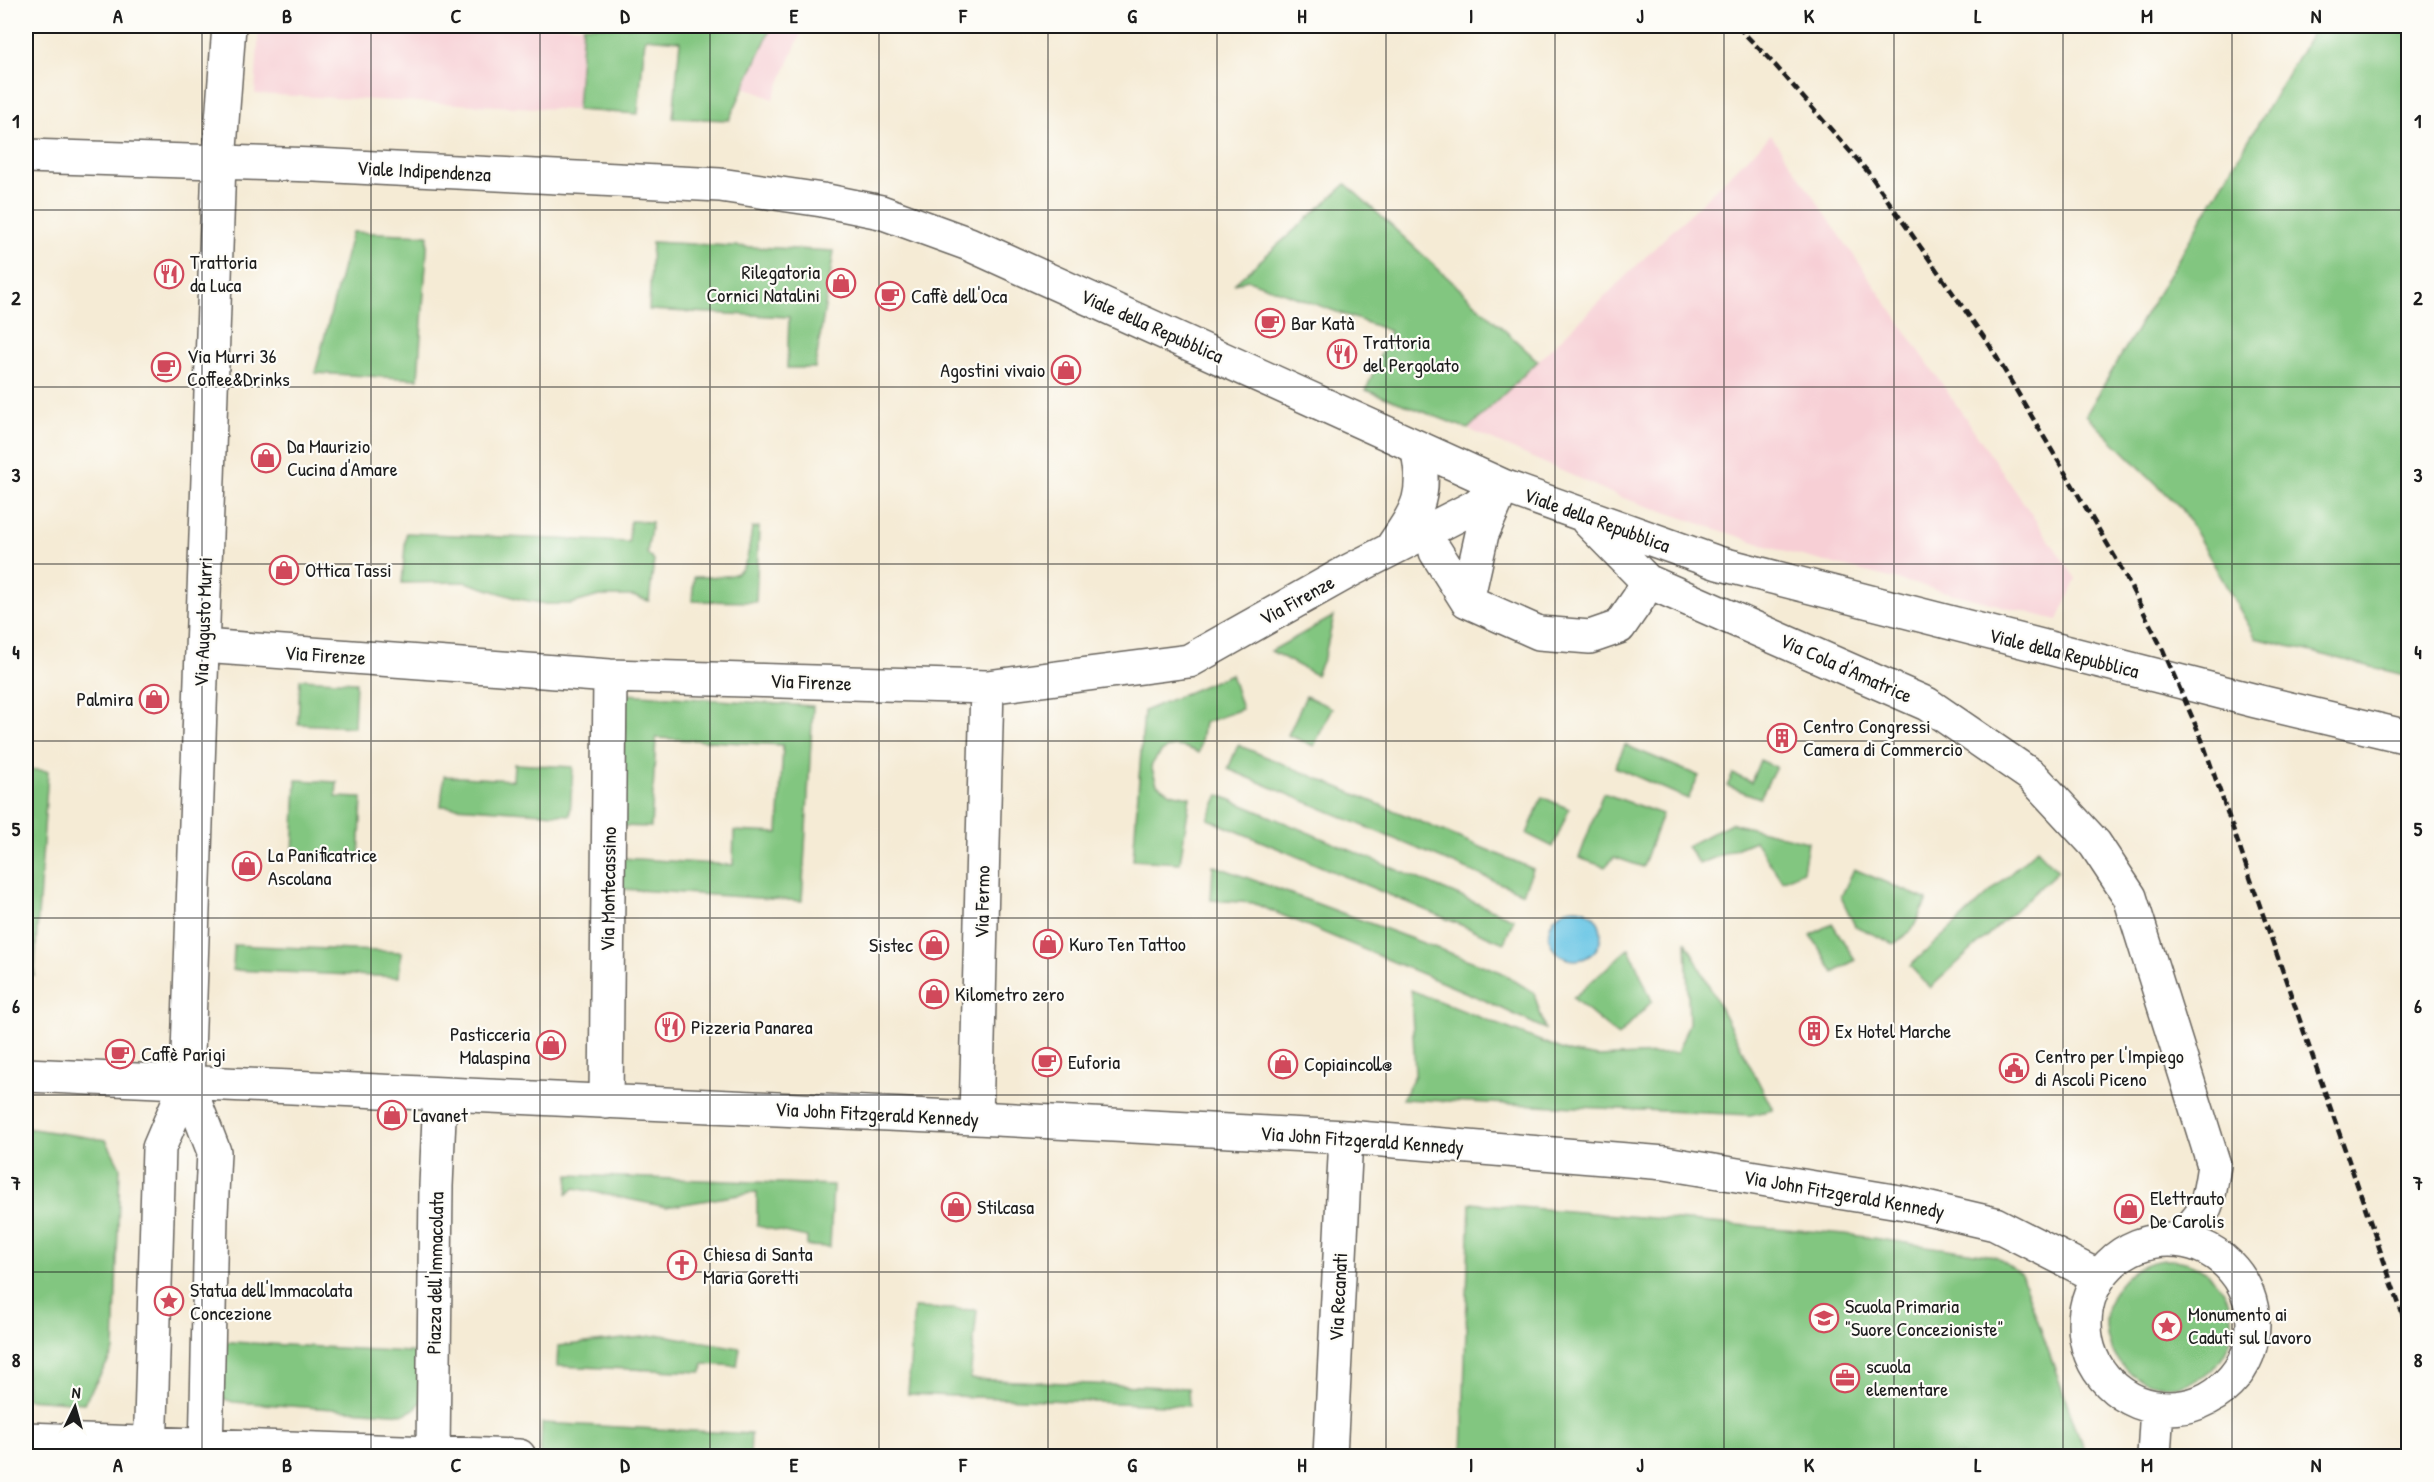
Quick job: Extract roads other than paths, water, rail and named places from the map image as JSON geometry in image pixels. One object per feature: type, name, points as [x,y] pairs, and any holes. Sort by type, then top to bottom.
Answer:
[{"type":"street","name":"Via Augusto Murri","points":[[187,1082],[219,162],[229,26]]},
{"type":"street","name":"Viale Indipendenza","points":[[26,156],[219,162],[720,185],[822,200]]},
{"type":"street","name":"Viale della Repubblica","points":[[822,200],[881,212],[969,244],[1503,486],[1729,566],[2256,701],[2409,736]]},
{"type":"street","name":"Via Firenze","points":[[1389,550],[1410,520],[1420,497],[1423,483],[1417,447]]},
{"type":"street","name":"Via Firenze","points":[[203,646],[610,676],[987,687],[1189,661],[1389,550],[1474,507],[1503,486]]},
{"type":"street","points":[[1467,601],[1482,534],[1503,486]]},
{"type":"street","name":"Via Cola d'Amatrice","points":[[1583,515],[1647,581],[1927,704],[2032,776],[2095,844],[2130,897],[2214,1166],[2208,1202],[2197,1223],[2177,1240]]},
{"type":"street","points":[[1436,552],[1467,601],[1539,633],[1590,637],[1619,627],[1639,598],[1647,581]]},
{"type":"street","name":"Via Montecassino","points":[[606,1102],[610,676]]},
{"type":"street","name":"Via Fermo","points":[[976,1118],[987,687]]},
{"type":"street","points":[[26,1075],[606,1102]]},
{"type":"street","points":[[150,1450],[159,1148],[187,1082]]},
{"type":"street","points":[[187,1082],[214,1152],[206,1451]]},
{"type":"street","name":"Piazza dell'Immacolata","points":[[433,1453],[436,1186],[440,1094]]},
{"type":"street","name":"Via John Fitzgerald Kennedy","points":[[606,1102],[1346,1137],[1665,1163],[1905,1203],[1995,1224],[2099,1277]]},
{"type":"street","name":"Via Recanati","points":[[1330,1456],[1346,1137]]},
{"type":"street","points":[[2177,1240],[2200,1246],[2222,1258],[2238,1275],[2249,1297],[2253,1322],[2251,1345],[2241,1368],[2225,1387],[2212,1396],[2182,1407],[2157,1407],[2134,1400],[2113,1387],[2098,1368],[2088,1346],[2085,1322],[2089,1298],[2099,1277],[2120,1255],[2147,1242],[2177,1240]]},
{"type":"street","points":[[2154,1456],[2157,1407]]},
{"type":"street","points":[[26,1439],[150,1450],[519,1456]]},
{"type":"water","points":[[1570,908],[1580,908],[1590,912],[1597,919],[1601,934],[1597,949],[1590,956],[1580,960],[1570,960],[1560,956],[1553,949],[1549,939],[1549,929],[1553,919],[1560,912]]},
{"type":"railway","points":[[1737,26],[1775,65],[1868,172],[1990,346],[2118,562],[2163,650],[2202,740],[2408,1330]]},
{"type":"place","name":"Trattoria da Luca","points":[[169,274]]},
{"type":"place","name":"Rilegatoria Cornici Natalini","points":[[841,283]]},
{"type":"place","name":"Caffè dell'Oca","points":[[890,296]]},
{"type":"place","name":"Bar Katà","points":[[1270,323]]},
{"type":"place","name":"Trattoria del Pergolato","points":[[1342,354]]},
{"type":"place","name":"Via Murri 36 Coffee&Drinks","points":[[166,367]]},
{"type":"place","name":"Agostini vivaio","points":[[1066,370]]},
{"type":"place","name":"Da Maurizio Cucina d'Amare","points":[[266,458]]},
{"type":"place","name":"Ottica Tassi","points":[[284,570]]},
{"type":"place","name":"Palmira","points":[[154,699]]},
{"type":"place","name":"Centro Congressi Camera di Commercio","points":[[1782,738]]},
{"type":"place","name":"La Panificatrice Ascolana","points":[[247,866]]},
{"type":"place","name":"Kuro Ten Tattoo","points":[[1048,944]]},
{"type":"place","name":"Sistec","points":[[934,945]]},
{"type":"place","name":"Kilometro zero","points":[[934,994]]},
{"type":"place","name":"Pizzeria Panarea","points":[[670,1027]]},
{"type":"place","name":"Ex Hotel Marche","points":[[1814,1031]]},
{"type":"place","name":"Pasticceria Malaspina","points":[[551,1045]]},
{"type":"place","name":"Caffè Parigi","points":[[120,1054]]},
{"type":"place","name":"Euforia","points":[[1047,1062]]},
{"type":"place","name":"Copiaincoll@","points":[[1283,1064]]},
{"type":"place","name":"Centro per l'Impiego di Ascoli Piceno","points":[[2014,1068]]},
{"type":"place","name":"Lavanet","points":[[392,1115]]},
{"type":"place","name":"Stilcasa","points":[[956,1207]]},
{"type":"place","name":"Elettrauto De Carolis","points":[[2129,1209]]},
{"type":"place","name":"Chiesa di Santa Maria Goretti","points":[[682,1265]]},
{"type":"place","name":"Statua dell'Immacolata Concezione","points":[[169,1301]]},
{"type":"place","name":"Scuola Primaria \"Suore Concezioniste\"","points":[[1824,1318]]},
{"type":"place","name":"Monumento ai Caduti sul Lavoro","points":[[2167,1326]]},
{"type":"place","name":"scuola elementare","points":[[1845,1378]]}]
